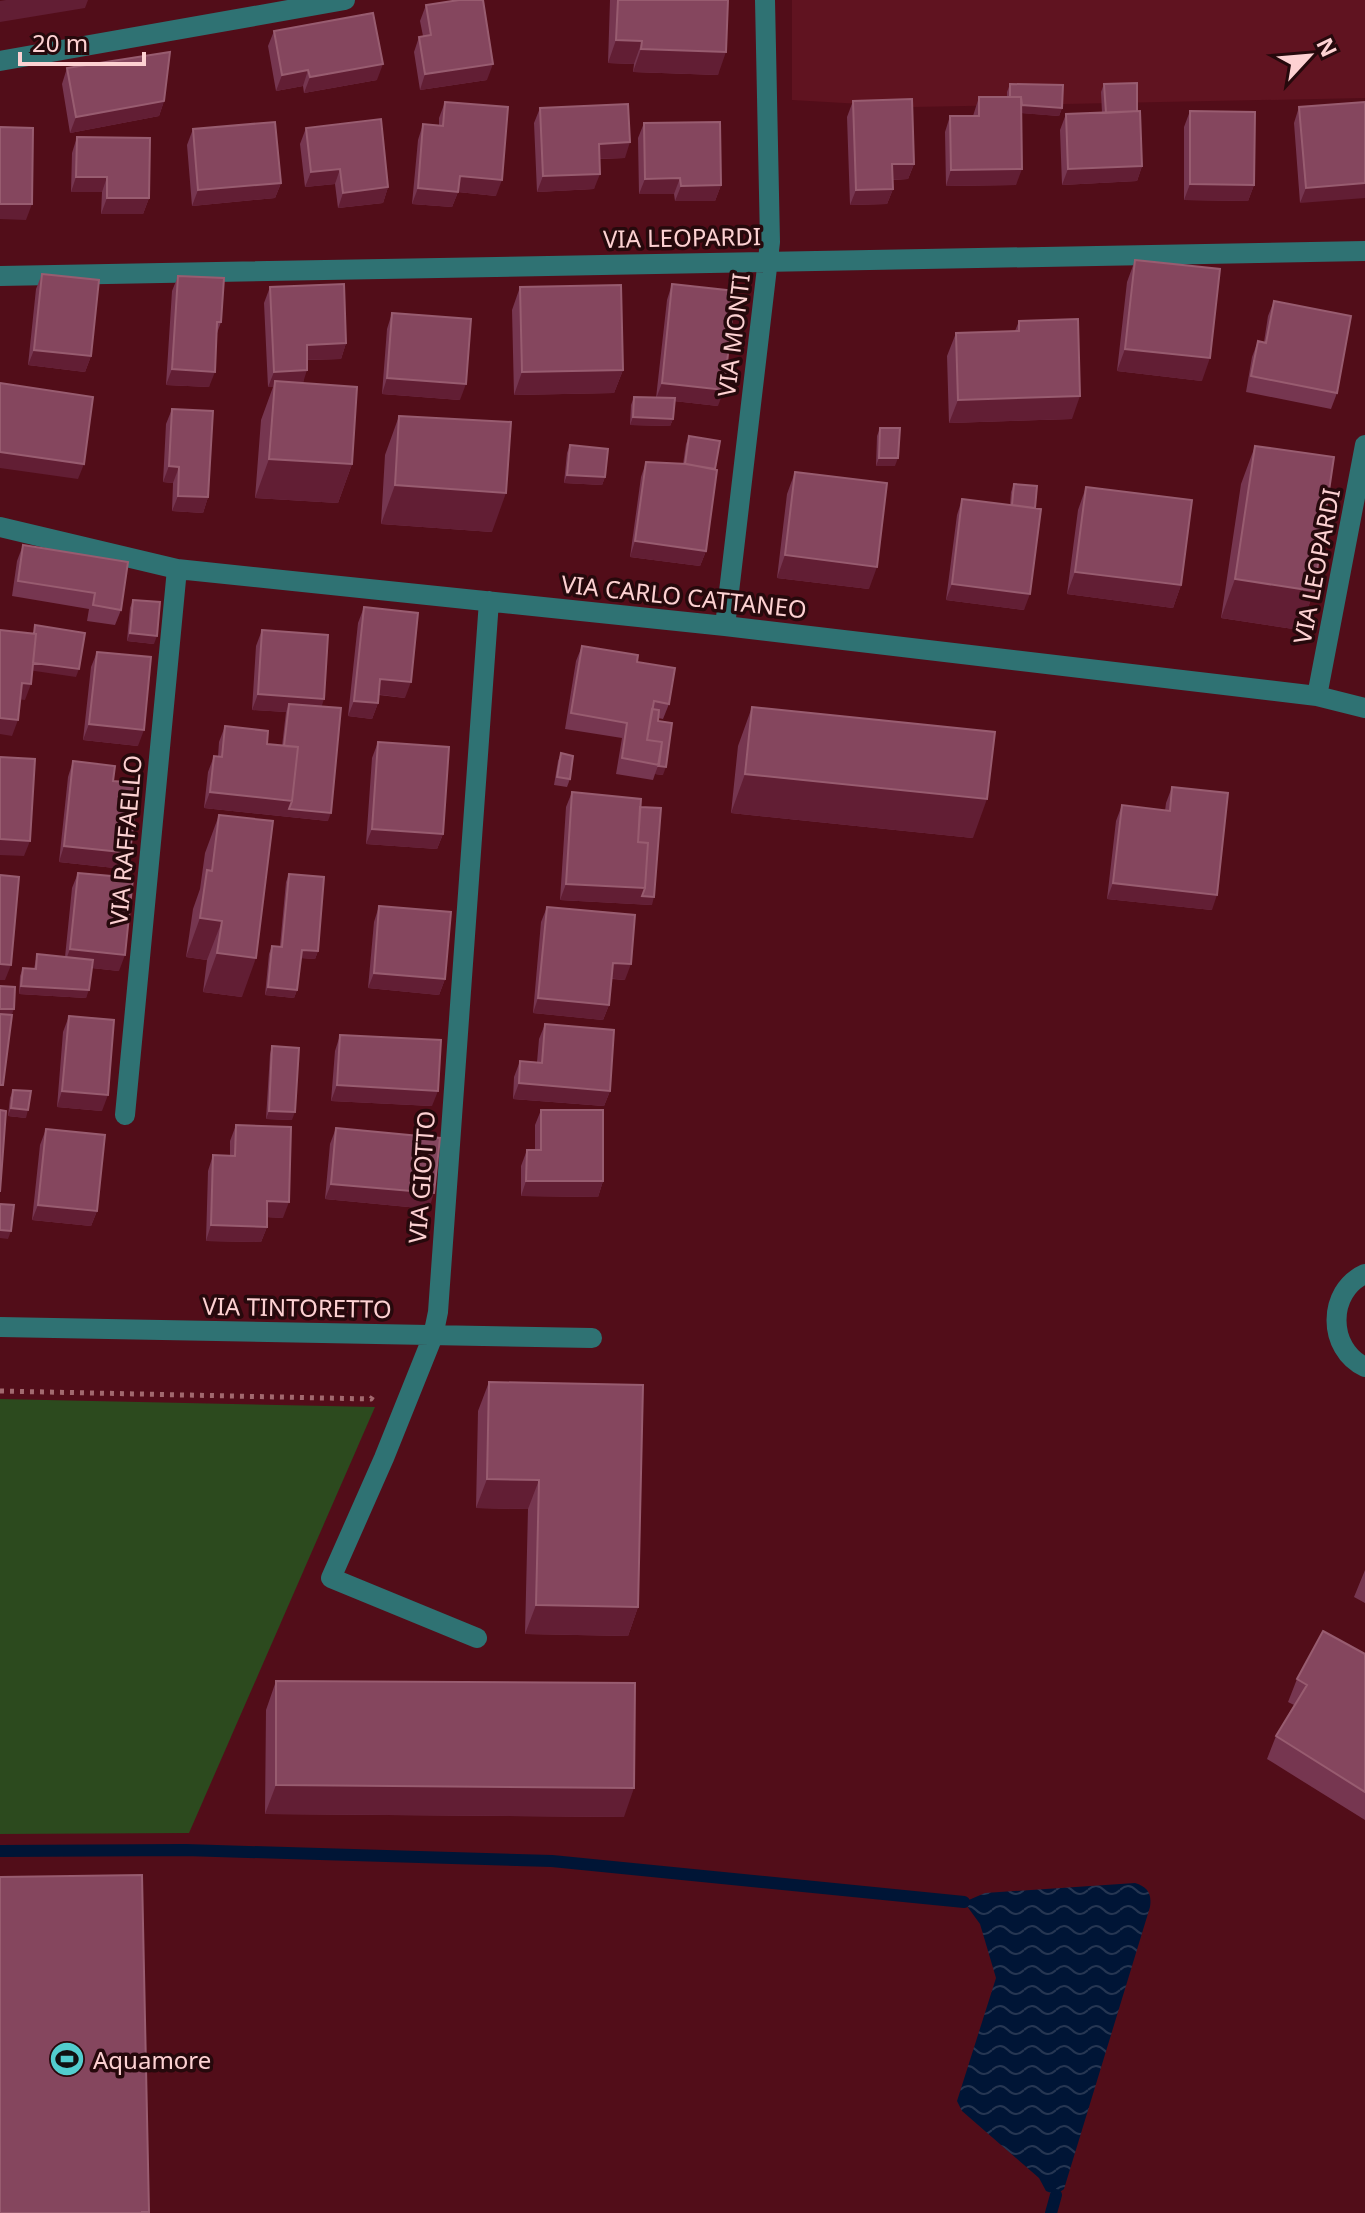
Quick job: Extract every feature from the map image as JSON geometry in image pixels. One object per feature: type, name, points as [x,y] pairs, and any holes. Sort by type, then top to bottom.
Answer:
[{"type":"street","points":[[0,61],[345,0]]},
{"type":"street","name":"VIA MONTI","points":[[725,626],[770,242],[765,0]]},
{"type":"street","name":"VIA LEOPARDI","points":[[0,276],[1365,251]]},
{"type":"street","name":"VIA LEOPARDI","points":[[1317,696],[1365,445]]},
{"type":"street","name":"VIA CARLO CATTANEO","points":[[0,527],[177,569],[725,626],[1317,696],[1365,708]]},
{"type":"street","name":"VIA RAFFAELLO","points":[[125,1115],[177,569]]},
{"type":"street","name":"VIA GIOTTO","points":[[477,1638],[331,1578],[384,1458],[433,1336],[438,1312],[489,601]]},
{"type":"street","points":[[1365,1274],[1346,1288],[1338,1304],[1336,1320],[1339,1337],[1347,1352],[1365,1367]]},
{"type":"street","name":"VIA TINTORETTO","points":[[0,1327],[592,1338]]},
{"type":"path","points":[[0,1391],[282,1396]]},
{"type":"shaded area","points":[[792,0],[1365,0],[1365,98],[913,107],[792,100]]},
{"type":"green space","points":[[0,1399],[375,1407],[189,1833],[0,1834]]},
{"type":"water","points":[[1135,1883],[1148,1892],[1150,1907],[1064,2189],[1056,2195],[1046,2191],[1039,2178],[962,2111],[957,2101],[996,1978],[980,1924],[964,1902],[985,1893]]},
{"type":"building","points":[[483,0],[493,64],[425,74],[419,37],[431,35],[426,5]]},
{"type":"building","points":[[618,0],[728,0],[726,52],[641,49],[642,41],[616,40]]},
{"type":"building","points":[[373,13],[383,64],[310,77],[308,70],[282,75],[274,31]]},
{"type":"building","points":[[170,52],[164,101],[76,117],[67,68]]},
{"type":"building","points":[[1137,83],[1137,111],[1106,113],[1104,84]]},
{"type":"building","points":[[1010,84],[1063,85],[1062,108],[1022,105],[1021,97],[1010,97]]},
{"type":"building","points":[[979,97],[1021,97],[1022,169],[951,170],[950,116],[979,116]]},
{"type":"building","points":[[912,99],[914,164],[892,164],[893,189],[856,190],[853,101]]},
{"type":"building","points":[[445,102],[508,107],[502,180],[460,176],[458,192],[418,188],[423,124],[443,126]]},
{"type":"building","points":[[1365,102],[1365,183],[1306,188],[1299,107]]},
{"type":"building","points":[[628,104],[630,142],[599,144],[600,174],[543,176],[540,108]]},
{"type":"building","points":[[1140,111],[1142,166],[1068,169],[1066,114]]},
{"type":"building","points":[[1190,111],[1255,112],[1254,185],[1190,184]]},
{"type":"building","points":[[381,119],[388,187],[343,193],[340,169],[311,172],[306,128]]},
{"type":"building","points":[[275,122],[281,183],[198,190],[193,129]]},
{"type":"building","points":[[720,122],[721,185],[681,186],[680,178],[645,179],[644,123]]},
{"type":"building","points":[[0,127],[33,128],[32,204],[0,204]]},
{"type":"building","points":[[77,137],[150,138],[149,198],[107,198],[107,177],[76,177]]},
{"type":"building","points":[[1135,260],[1220,269],[1210,358],[1125,349]]},
{"type":"building","points":[[42,274],[99,280],[91,356],[34,350]]},
{"type":"building","points":[[178,276],[224,278],[221,322],[217,322],[215,372],[172,369]]},
{"type":"building","points":[[344,284],[346,343],[307,345],[307,370],[274,372],[270,287]]},
{"type":"building","points":[[672,284],[735,291],[724,390],[662,383]]},
{"type":"building","points":[[621,285],[623,370],[522,372],[520,287]]},
{"type":"building","points":[[1274,301],[1351,316],[1337,393],[1251,376],[1258,341],[1266,343]]},
{"type":"building","points":[[392,313],[471,319],[466,384],[387,378]]},
{"type":"building","points":[[1078,319],[1080,396],[958,400],[956,333],[1019,331],[1019,321]]},
{"type":"building","points":[[275,381],[357,387],[352,464],[269,459]]},
{"type":"building","points":[[0,383],[93,397],[84,464],[0,452]]},
{"type":"building","points":[[634,397],[675,398],[673,419],[633,417]]},
{"type":"building","points":[[172,409],[213,411],[208,497],[178,496],[179,467],[169,466]]},
{"type":"building","points":[[399,416],[511,422],[506,493],[395,485]]},
{"type":"building","points":[[880,428],[900,428],[898,458],[879,458]]},
{"type":"building","points":[[689,436],[720,441],[715,469],[685,464]]},
{"type":"building","points":[[570,445],[608,449],[605,477],[567,475]]},
{"type":"building","points":[[1255,446],[1334,457],[1314,591],[1235,579]]},
{"type":"building","points":[[646,462],[687,464],[717,470],[706,551],[635,541]]},
{"type":"building","points":[[795,472],[887,483],[877,567],[785,555]]},
{"type":"building","points":[[1014,484],[1037,486],[1035,508],[1012,505]]},
{"type":"building","points":[[1086,487],[1192,500],[1181,585],[1075,572]]},
{"type":"building","points":[[962,499],[1041,509],[1030,594],[952,584]]},
{"type":"building","points":[[23,545],[128,562],[121,610],[93,605],[95,593],[18,581]]},
{"type":"building","points":[[133,600],[160,602],[157,636],[130,633]]},
{"type":"building","points":[[364,607],[418,613],[411,682],[380,679],[378,703],[354,701]]},
{"type":"building","points":[[35,625],[85,633],[79,669],[33,663]]},
{"type":"building","points":[[0,630],[36,634],[31,684],[22,683],[18,720],[0,718]]},
{"type":"building","points":[[262,630],[328,635],[324,699],[258,694]]},
{"type":"building","points":[[582,646],[638,655],[637,662],[675,668],[669,704],[654,701],[647,740],[662,742],[659,765],[622,758],[627,723],[571,713]]},
{"type":"building","points":[[97,652],[151,657],[144,730],[89,724]]},
{"type":"building","points":[[289,704],[341,708],[331,813],[289,809],[298,747],[284,746]]},
{"type":"building","points":[[752,707],[995,732],[987,799],[745,774]]},
{"type":"building","points":[[652,709],[659,710],[658,721],[672,723],[666,767],[658,766],[662,742],[647,740]]},
{"type":"building","points":[[225,726],[268,731],[267,744],[298,747],[292,801],[210,792],[214,756],[222,757]]},
{"type":"building","points":[[378,742],[449,747],[443,834],[372,829]]},
{"type":"building","points":[[561,753],[573,756],[570,779],[557,777]]},
{"type":"building","points":[[0,757],[35,759],[30,841],[0,839]]},
{"type":"building","points":[[73,761],[115,766],[113,781],[138,783],[130,853],[64,846]]},
{"type":"building","points":[[1172,787],[1228,793],[1217,895],[1113,883],[1122,805],[1170,811]]},
{"type":"building","points":[[572,792],[641,799],[638,842],[648,843],[645,888],[566,884]]},
{"type":"building","points":[[640,807],[661,808],[654,897],[642,896],[648,843],[638,842]]},
{"type":"building","points":[[219,815],[273,821],[256,958],[217,953],[222,921],[200,918],[207,870],[212,871]]},
{"type":"building","points":[[78,873],[133,878],[125,955],[70,949]]},
{"type":"building","points":[[289,874],[324,877],[318,951],[302,950],[297,990],[268,987],[272,946],[282,947]]},
{"type":"building","points":[[0,875],[19,877],[11,965],[0,964]]},
{"type":"building","points":[[379,906],[451,912],[445,979],[374,973]]},
{"type":"building","points":[[547,907],[635,915],[631,964],[613,963],[609,1005],[538,998]]},
{"type":"building","points":[[37,954],[93,960],[89,990],[21,986],[23,968],[36,969]]},
{"type":"building","points":[[0,986],[15,987],[14,1009],[0,1009]]},
{"type":"building","points":[[0,1014],[12,1015],[3,1085],[0,1085]]},
{"type":"building","points":[[69,1016],[114,1020],[108,1095],[62,1091]]},
{"type":"building","points":[[545,1024],[614,1030],[610,1091],[519,1083],[520,1061],[542,1063]]},
{"type":"building","points":[[340,1035],[441,1040],[438,1091],[337,1085]]},
{"type":"building","points":[[272,1046],[299,1048],[295,1112],[269,1111]]},
{"type":"building","points":[[13,1090],[31,1091],[28,1110],[11,1108]]},
{"type":"building","points":[[0,1110],[6,1111],[0,1192]]},
{"type":"building","points":[[541,1110],[603,1110],[603,1181],[526,1181],[527,1150],[541,1150]]},
{"type":"building","points":[[236,1125],[291,1127],[289,1202],[267,1201],[267,1227],[211,1225],[213,1155],[235,1156]]},
{"type":"building","points":[[336,1128],[440,1138],[434,1193],[331,1184]]},
{"type":"building","points":[[46,1129],[105,1135],[97,1211],[38,1205]]},
{"type":"building","points":[[0,1204],[14,1205],[11,1231],[0,1230]]},
{"type":"building","points":[[489,1382],[643,1385],[638,1607],[536,1605],[539,1480],[487,1479]]},
{"type":"building","points":[[1323,1631],[1365,1654],[1365,1792],[1276,1736],[1307,1685],[1297,1679]]},
{"type":"building","points":[[276,1681],[635,1683],[634,1788],[276,1785]]},
{"type":"building","name":"Aquamore","points":[[142,1875],[149,2212],[0,2213],[0,1877]]},
{"type":"waterway","points":[[0,1851],[185,1850],[552,1861],[964,1902]]},
{"type":"waterway","points":[[1051,2213],[1056,2195]]},
{"type":"place","name":"Aquamore","points":[[67,2059]]}]
